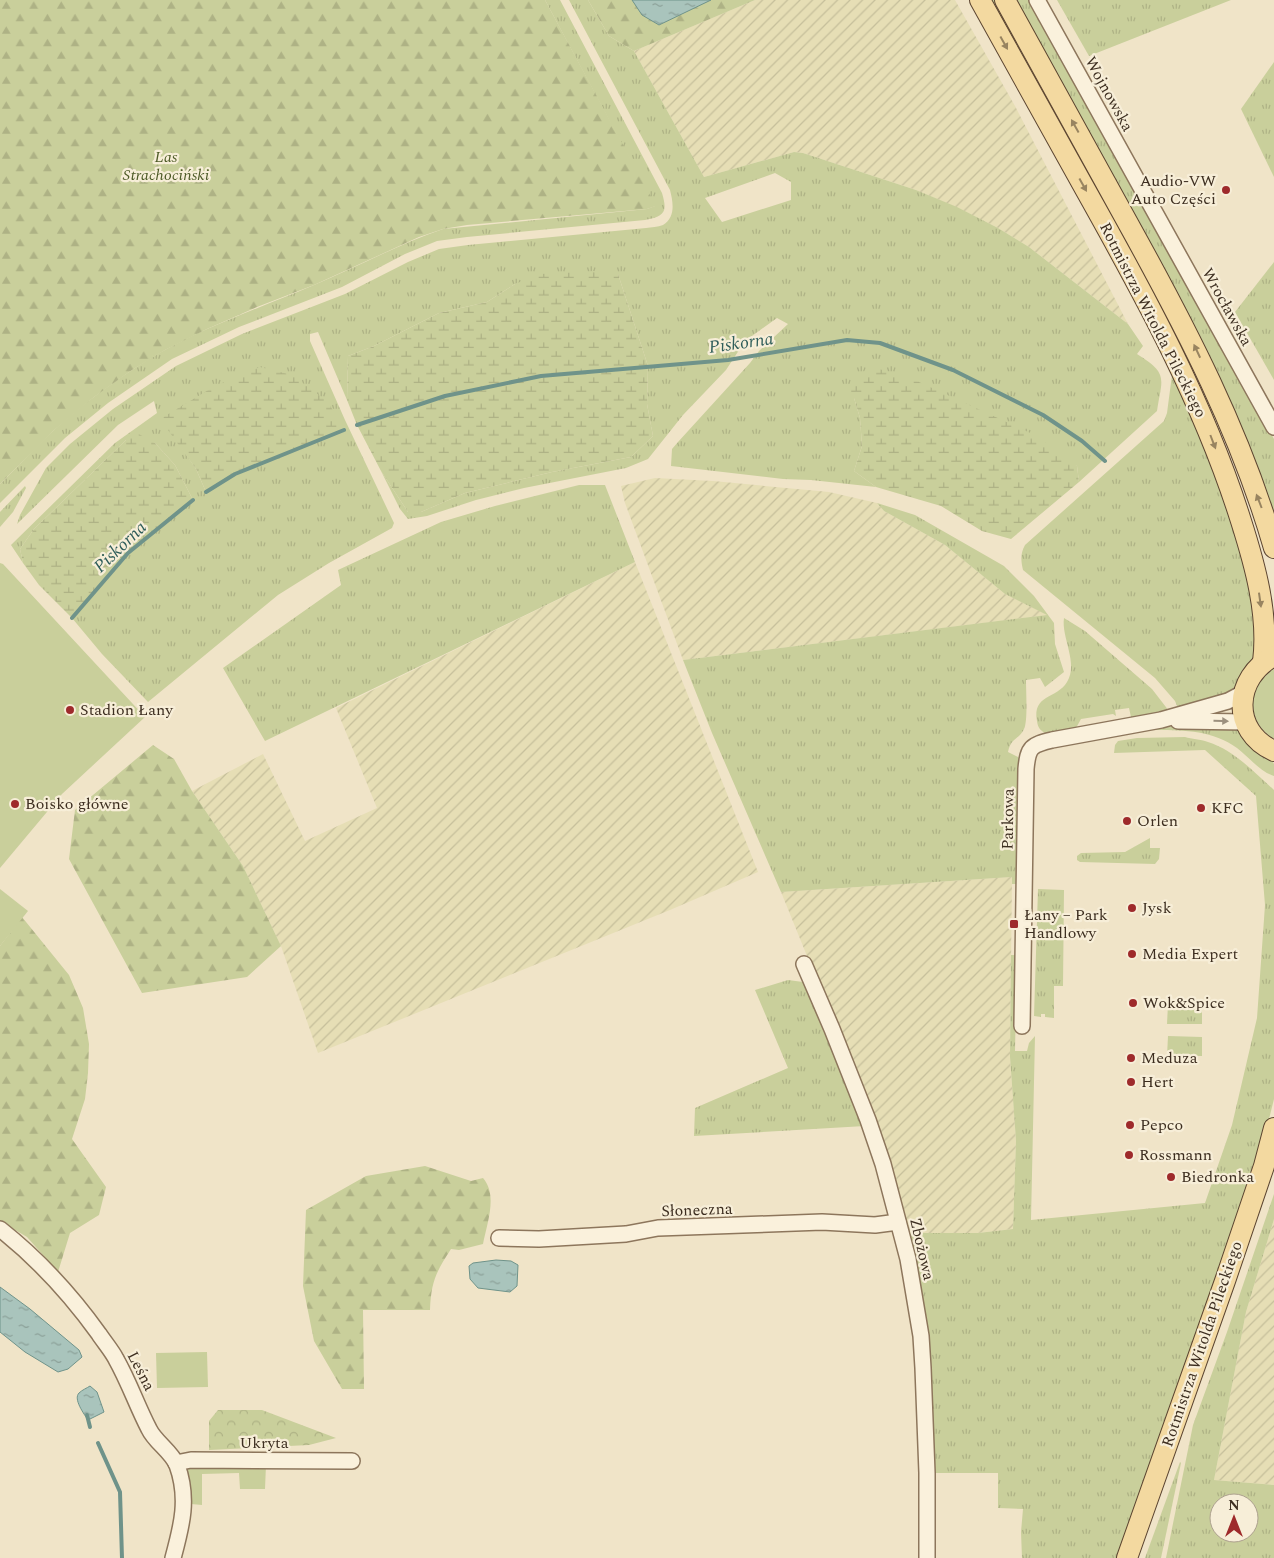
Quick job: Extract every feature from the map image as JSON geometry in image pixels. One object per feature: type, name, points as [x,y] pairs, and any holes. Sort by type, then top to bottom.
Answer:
[{"type":"main road","name":"Rotmistrza Witolda Pileckiego","points":[[980,0],[1149,306],[1200,410],[1234,499],[1251,552],[1258,583],[1265,645],[1269,659]]},
{"type":"main road","name":"Rotmistrza Witolda Pileckiego","points":[[1005,0],[1193,342],[1237,442],[1274,548]]},
{"type":"main road","points":[[1269,659],[1251,674],[1243,693],[1242,710],[1246,722],[1256,739],[1262,745],[1274,751]]},
{"type":"main road","name":"Rotmistrza Witolda Pileckiego","points":[[1127,1558],[1234,1255],[1264,1166],[1274,1128]]},
{"type":"street","name":"Wojnowska","points":[[1037,0],[1150,204]]},
{"type":"street","name":"Wrocławska","points":[[1150,204],[1274,427]]},
{"type":"street","points":[[1161,720],[1228,701],[1243,693]]},
{"type":"street","points":[[1161,720],[1246,722]]},
{"type":"street","name":"Parkowa","points":[[1022,1026],[1026,769],[1031,747],[1035,744],[1052,740],[1161,720]]},
{"type":"street","name":"Zbożowa","points":[[804,964],[868,1120],[883,1164],[908,1259],[921,1336],[927,1558]]},
{"type":"street","name":"Słoneczna","points":[[499,1238],[539,1239],[626,1234],[658,1228],[822,1222],[875,1225],[898,1222]]},
{"type":"street","name":"Leśna","points":[[0,1229],[47,1270],[84,1313],[116,1358],[150,1431],[176,1463],[181,1482],[184,1511],[182,1527],[173,1558]]},
{"type":"street","name":"Ukryta","points":[[176,1463],[191,1460],[352,1461]]},
{"type":"shaded area","points":[[755,0],[955,0],[1015,106],[1128,324],[1029,247],[998,228],[916,190],[803,153],[794,152],[704,177],[634,51]]},
{"type":"shaded area","points":[[655,478],[713,481],[829,492],[877,503],[884,511],[945,545],[1005,594],[1048,615],[683,660],[625,503],[621,486]]},
{"type":"shaded area","points":[[635,562],[758,872],[670,910],[318,1053],[281,946],[243,866],[192,791],[263,754],[305,841],[377,808],[336,708]]},
{"type":"shaded area","points":[[1012,877],[1010,1057],[1016,1141],[1013,1229],[978,1233],[907,1233],[844,1047],[781,892]]},
{"type":"shaded area","points":[[1274,1219],[1274,1485],[1214,1480],[1246,1312]]},
{"type":"green space","name":"Las Strachociński","points":[[0,0],[545,0],[656,206],[647,209],[467,225],[443,229],[419,237],[314,285],[207,329],[165,350],[132,370],[94,397],[53,431],[0,484]]},
{"type":"green space","points":[[545,0],[560,0],[662,193],[665,205],[660,215],[645,220],[437,241],[405,254],[342,287],[239,327],[172,359],[108,403],[65,438],[0,503],[0,484],[63,422],[92,398],[132,370],[175,344],[198,333],[443,229],[647,209],[655,206]]},
{"type":"green space","points":[[569,0],[588,0],[609,36],[634,51],[704,177],[794,152],[803,153],[916,190],[957,207],[998,228],[1029,247],[1128,324],[1143,346],[1137,354],[1159,372],[1161,378],[1157,411],[1079,482],[1077,466],[854,398],[860,418],[862,446],[854,471],[876,487],[783,479],[671,466],[672,449],[759,351],[788,324],[777,318],[745,341],[726,370],[683,415],[648,459],[626,468],[524,488],[476,500],[427,516],[408,519],[400,509],[381,471],[408,512],[421,512],[465,493],[552,472],[631,457],[653,436],[647,404],[648,366],[618,274],[515,284],[487,302],[439,313],[374,346],[348,356],[347,400],[318,332],[310,334],[310,341],[345,420],[394,523],[392,528],[329,563],[278,595],[148,702],[102,654],[72,618],[128,553],[193,500],[175,465],[155,443],[126,440],[34,529],[20,549],[23,563],[11,545],[115,443],[157,413],[154,401],[118,425],[17,524],[46,468],[70,444],[113,409],[176,366],[242,334],[345,294],[408,262],[439,249],[663,225],[672,214],[673,204],[670,190]],"holes":[[[775,173],[791,182],[791,200],[722,222],[705,198]],[[179,444],[235,474],[206,492],[196,469]]]},
{"type":"green space","points":[[588,0],[755,0],[634,51],[609,36]]},
{"type":"green space","points":[[989,0],[996,0],[1171,318],[1167,322]]},
{"type":"green space","points":[[1015,0],[1030,0],[1274,439],[1274,523],[1251,454],[1226,392],[1182,305]]},
{"type":"green space","points":[[1057,0],[1231,0],[1089,56]]},
{"type":"green space","points":[[1274,62],[1274,177],[1241,109]]},
{"type":"green space","points":[[1274,262],[1274,380],[1235,312]]},
{"type":"green space","points":[[601,271],[618,274],[648,366],[647,404],[653,436],[631,457],[552,472],[465,493],[421,512],[408,512],[381,471],[357,425],[347,400],[348,356],[374,346],[439,313],[487,302],[515,284],[540,274]]},
{"type":"green space","points":[[868,366],[908,377],[1037,436],[1077,466],[1079,482],[1011,539],[982,531],[941,506],[876,487],[854,471],[862,446],[860,418],[854,398],[844,391],[856,383]]},
{"type":"green space","points":[[260,367],[292,375],[328,402],[344,430],[235,474],[206,492],[196,469],[160,419],[215,386]]},
{"type":"green space","points":[[1172,375],[1206,445],[1249,577],[1258,642],[1253,661],[1236,689],[1230,694],[1178,708],[1175,701],[1155,678],[1023,570],[1021,558],[1025,545],[1164,421],[1167,413]]},
{"type":"green space","points":[[137,433],[155,443],[175,465],[193,500],[128,553],[72,618],[39,585],[23,563],[20,549],[34,529],[126,440]]},
{"type":"green space","points":[[579,485],[605,485],[635,562],[265,741],[223,668],[341,585],[338,570],[441,522]]},
{"type":"green space","points":[[25,486],[26,488],[13,512],[0,527],[0,512]]},
{"type":"green space","points":[[877,503],[915,515],[1004,566],[1034,596],[1054,623],[1055,644],[1064,672],[1045,687],[1040,678],[1026,680],[1024,729],[1013,741],[1008,752],[1018,757],[1020,761],[1019,884],[1012,884],[1012,877],[781,892],[712,733],[683,660],[1047,615],[1005,594],[945,545],[884,511]]},
{"type":"green space","name":"Stadion Łany","points":[[0,563],[145,717],[62,794],[0,868]]},
{"type":"green space","points":[[1064,618],[1085,631],[1152,689],[1169,711],[1131,717],[1129,708],[1115,710],[1116,716],[1113,714],[1081,719],[1076,728],[1045,733],[1042,731],[1037,721],[1036,712],[1038,706],[1042,701],[1063,687],[1070,675],[1071,659],[1065,633]]},
{"type":"green space","points":[[1274,669],[1274,739],[1258,723],[1254,714],[1253,704],[1254,694],[1259,685],[1265,676]]},
{"type":"green space","points":[[1222,725],[1243,734],[1272,760],[1274,776],[1259,768],[1237,748],[1216,737],[1194,732],[1148,730],[1170,727]]},
{"type":"green space","points":[[1185,737],[1205,741],[1227,750],[1274,790],[1274,1099],[1261,1151],[1118,1558],[1022,1558],[1021,1532],[1023,1509],[998,1508],[998,1473],[931,1473],[907,1233],[978,1233],[1013,1229],[1016,1141],[1010,1057],[1011,955],[1017,955],[1015,1051],[1027,1051],[1029,1043],[1035,1036],[1031,1220],[1205,1203],[1232,1125],[1257,1018],[1265,905],[1256,796],[1205,750],[1114,753],[1115,745],[1118,741],[1137,738]]},
{"type":"green space","points":[[153,745],[174,759],[192,791],[243,866],[281,946],[247,977],[142,993],[69,859],[75,810]]},
{"type":"green space","points":[[1150,838],[1150,848],[1160,848],[1159,859],[1155,864],[1080,862],[1077,860],[1077,856],[1081,853],[1125,852]]},
{"type":"green space","points":[[0,889],[28,911],[0,946]]},
{"type":"green space","points":[[1038,889],[1064,890],[1063,986],[1054,986],[1054,1018],[1045,1017],[1045,1014],[1041,1014],[1041,1017],[1034,1016]]},
{"type":"green space","points":[[22,917],[69,975],[83,1008],[89,1044],[88,1073],[85,1099],[72,1139],[106,1187],[99,1215],[70,1233],[58,1272],[27,1237],[0,1221],[0,946]]},
{"type":"green space","points":[[788,980],[803,982],[812,991],[865,1126],[694,1136],[695,1108],[788,1068],[755,990]]},
{"type":"green space","points":[[1168,1004],[1202,1005],[1202,1024],[1167,1024]]},
{"type":"green space","points":[[1168,1036],[1202,1037],[1202,1056],[1167,1056]]},
{"type":"green space","points":[[425,1166],[471,1181],[483,1178],[490,1193],[491,1201],[483,1244],[459,1250],[451,1249],[435,1278],[430,1310],[363,1310],[364,1389],[342,1389],[314,1341],[303,1286],[306,1210],[366,1176]]},
{"type":"green space","points":[[1274,1194],[1274,1219],[1246,1312],[1214,1480],[1274,1485],[1274,1558],[1166,1558],[1193,1425]]},
{"type":"green space","points":[[207,1352],[208,1387],[157,1388],[156,1353]]},
{"type":"green space","points":[[218,1410],[262,1410],[336,1438],[309,1445],[209,1450],[209,1421]]},
{"type":"green space","points":[[1180,1462],[1161,1558],[1145,1558]]},
{"type":"green space","points":[[266,1465],[265,1489],[240,1489],[239,1473],[202,1474],[202,1505],[191,1504],[186,1473],[190,1466]]},
{"type":"water","points":[[632,0],[711,0],[659,25],[642,15]]},
{"type":"water","points":[[496,1260],[511,1261],[518,1265],[517,1286],[510,1292],[478,1288],[470,1279],[469,1266],[473,1263]]},
{"type":"water","points":[[0,1287],[30,1309],[79,1350],[82,1357],[68,1369],[58,1372],[25,1352],[0,1332]]},
{"type":"water","points":[[90,1386],[97,1392],[104,1412],[88,1420],[77,1399],[80,1392]]},
{"type":"waterway","name":"Piskorna","points":[[357,425],[445,396],[541,376],[728,360],[847,340],[880,343],[953,370],[1043,415],[1082,441],[1105,461]]},
{"type":"waterway","name":"Piskorna","points":[[206,492],[235,474],[344,430]]},
{"type":"waterway","name":"Piskorna","points":[[72,618],[128,553],[193,500]]},
{"type":"waterway","points":[[87,1415],[90,1427]]},
{"type":"waterway","points":[[98,1443],[120,1492],[122,1558]]},
{"type":"place","name":"Audio-VW Auto Części","points":[[1226,190]]},
{"type":"place","name":"Stadion Łany","points":[[70,710]]},
{"type":"place","name":"Boisko główne","points":[[15,804]]},
{"type":"place","name":"KFC","points":[[1201,808]]},
{"type":"place","name":"Orlen","points":[[1127,821]]},
{"type":"place","name":"Jysk","points":[[1132,908]]},
{"type":"place","name":"Łany – Park Handlowy","points":[[1014,924]]},
{"type":"place","name":"Media Expert","points":[[1132,954]]},
{"type":"place","name":"Wok&Spice","points":[[1133,1003]]},
{"type":"place","name":"Meduza","points":[[1131,1058]]},
{"type":"place","name":"Hert","points":[[1131,1082]]},
{"type":"place","name":"Pepco","points":[[1130,1125]]},
{"type":"place","name":"Rossmann","points":[[1129,1155]]},
{"type":"place","name":"Biedronka","points":[[1171,1177]]}]
